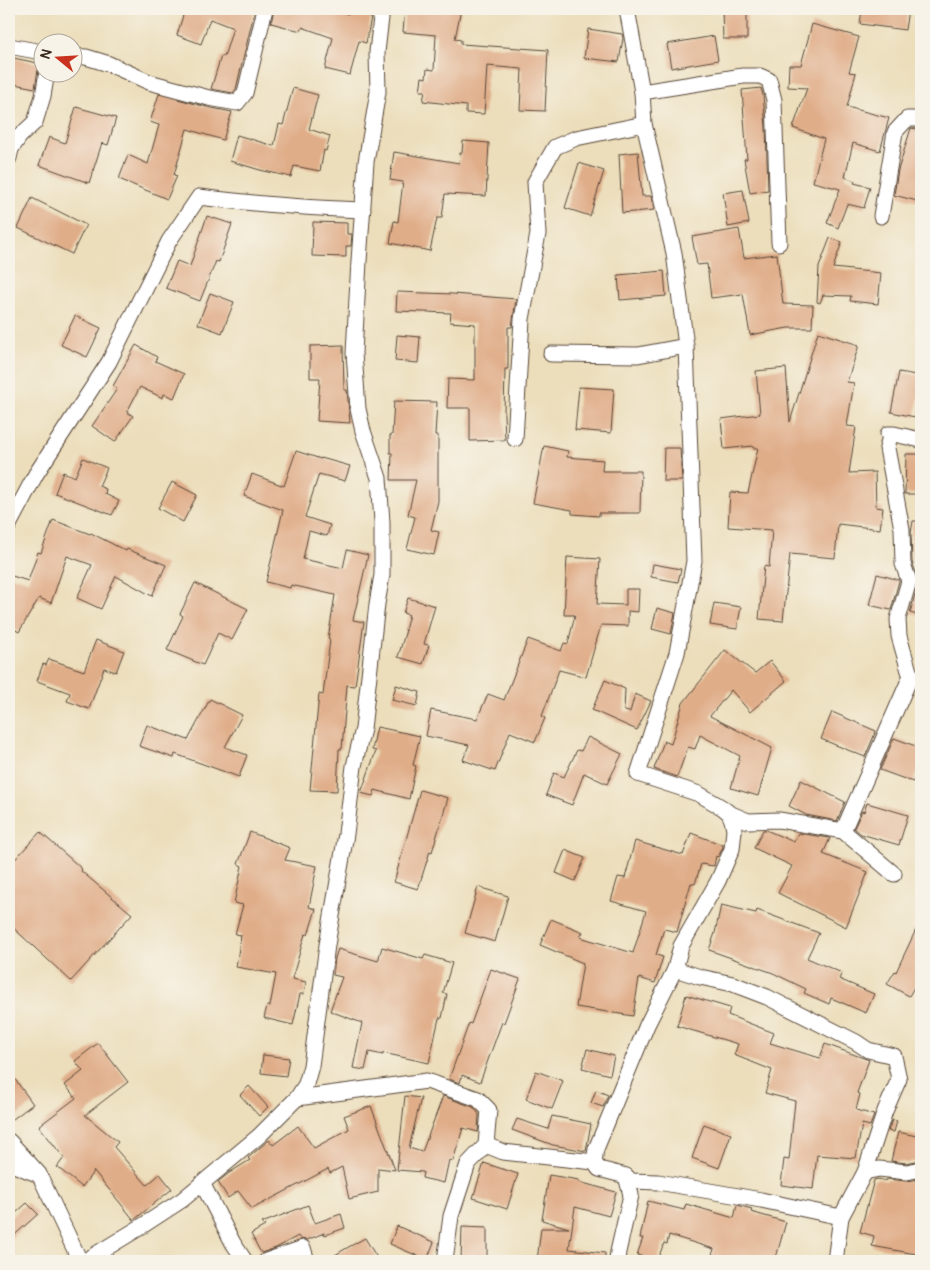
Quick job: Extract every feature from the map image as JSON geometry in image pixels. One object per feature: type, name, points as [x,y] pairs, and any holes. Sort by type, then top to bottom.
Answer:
[{"type":"street","points":[[82,57],[109,64],[149,82],[209,98],[237,103],[244,93],[265,9]]},
{"type":"street","points":[[85,1261],[182,1200],[259,1136],[297,1098],[306,1084],[311,1066],[327,945],[346,834],[354,766],[363,730],[382,575],[382,522],[379,478],[363,431],[358,408],[354,353],[366,162],[378,92],[377,52],[382,9]]},
{"type":"street","points":[[627,9],[642,92],[644,124],[674,253],[686,346],[694,561],[678,653],[638,774],[699,794],[729,813],[748,820],[779,820],[843,831],[894,874]]},
{"type":"street","points":[[9,46],[32,50]]},
{"type":"street","points":[[642,92],[742,76],[760,76],[769,80],[774,100],[779,244]]},
{"type":"street","points":[[9,158],[11,150],[20,136],[35,122],[45,82]]},
{"type":"street","points":[[881,216],[896,132],[907,119],[921,119]]},
{"type":"street","points":[[516,439],[522,319],[538,234],[535,182],[554,147],[576,138],[644,124]]},
{"type":"street","points":[[9,525],[36,474],[109,362],[169,241],[199,197],[311,208],[363,210]]},
{"type":"street","points":[[551,354],[638,356],[686,346]]},
{"type":"street","points":[[843,831],[916,678],[912,677],[909,671],[899,636],[898,619],[909,581],[903,564],[902,529],[887,448],[890,436],[888,434],[921,440]]},
{"type":"street","points":[[729,813],[734,830],[732,849],[718,881],[681,946],[675,969],[643,1034],[596,1149],[594,1162],[599,1169],[626,1176],[631,1181],[658,1182],[752,1198],[842,1217]]},
{"type":"street","points":[[675,969],[733,984],[767,997],[856,1042],[868,1050],[894,1056],[899,1079],[885,1111],[865,1172],[842,1217],[835,1261]]},
{"type":"street","points":[[297,1098],[427,1081],[478,1099],[489,1110],[486,1145],[468,1164],[451,1216],[445,1261]]},
{"type":"street","points":[[9,1141],[39,1174],[80,1261]]},
{"type":"street","points":[[486,1145],[503,1152],[594,1162]]},
{"type":"street","points":[[9,1163],[39,1174]]},
{"type":"street","points":[[865,1172],[879,1169],[907,1172],[921,1170]]},
{"type":"street","points":[[617,1261],[631,1195],[626,1176]]},
{"type":"street","points":[[202,1183],[233,1243],[245,1261]]},
{"type":"street","points":[[266,1261],[303,1248],[307,1261]]},
{"type":"building","points":[[185,9],[255,9],[236,89],[233,93],[211,89],[221,56],[224,57],[233,28],[210,19],[201,44],[177,35]]},
{"type":"building","points":[[274,9],[333,9],[348,14],[350,9],[372,12],[366,43],[359,41],[350,75],[325,69],[333,38],[302,27],[301,31],[271,23]]},
{"type":"building","points":[[405,9],[461,9],[455,39],[461,40],[461,44],[548,50],[545,111],[520,110],[522,69],[487,66],[484,114],[466,113],[466,106],[423,101],[425,91],[420,91],[422,77],[426,78],[427,69],[434,70],[436,35],[403,32]]},
{"type":"building","points":[[722,9],[747,9],[747,39],[723,39]]},
{"type":"building","points":[[862,9],[908,9],[905,30],[860,24]]},
{"type":"building","points":[[812,24],[859,37],[849,72],[856,73],[847,107],[889,118],[880,151],[853,143],[845,177],[855,181],[854,183],[870,187],[864,208],[847,204],[838,228],[827,223],[840,189],[813,182],[824,139],[793,128],[807,88],[788,87],[789,65],[801,65]]},
{"type":"building","points":[[588,29],[622,34],[619,62],[584,58]]},
{"type":"building","points":[[714,36],[718,60],[671,68],[667,44]]},
{"type":"building","points":[[9,57],[32,62],[32,82],[36,82],[35,88],[9,83]]},
{"type":"building","points":[[293,88],[318,95],[309,129],[330,136],[326,151],[324,150],[320,171],[294,166],[291,177],[230,161],[237,135],[274,146],[279,124],[283,125]]},
{"type":"building","points":[[761,88],[766,127],[768,190],[750,193],[744,159],[747,159],[742,90]]},
{"type":"building","points":[[159,94],[232,112],[223,140],[187,129],[174,175],[177,176],[167,199],[119,179],[128,155],[148,164],[159,125],[150,122]]},
{"type":"building","points":[[76,107],[116,118],[108,145],[102,143],[89,183],[39,165],[49,137],[65,143]]},
{"type":"building","points":[[911,128],[921,130],[921,202],[894,195],[898,170]]},
{"type":"building","points":[[463,141],[489,143],[486,196],[445,194],[442,218],[437,218],[430,251],[390,243],[394,221],[398,222],[403,182],[390,180],[394,152],[459,163]]},
{"type":"building","points":[[638,152],[642,196],[651,196],[654,210],[622,213],[619,154]]},
{"type":"building","points":[[579,163],[604,171],[590,216],[565,208]]},
{"type":"building","points":[[743,190],[749,223],[728,227],[723,193]]},
{"type":"building","points":[[32,198],[86,225],[72,254],[18,228]]},
{"type":"building","points":[[207,216],[232,224],[219,262],[216,261],[200,301],[166,288],[177,261],[190,266]]},
{"type":"building","points":[[313,222],[347,223],[347,234],[352,234],[351,246],[346,246],[346,257],[312,256]]},
{"type":"building","points":[[739,229],[744,258],[777,254],[783,304],[813,305],[812,328],[788,328],[750,335],[743,294],[711,298],[707,264],[697,265],[692,237]]},
{"type":"building","points":[[830,238],[842,242],[833,268],[881,273],[878,304],[850,301],[851,296],[823,295],[820,303],[817,302],[819,267]]},
{"type":"building","points":[[664,271],[666,296],[620,300],[618,275]]},
{"type":"building","points":[[397,292],[516,299],[512,327],[508,327],[508,369],[505,369],[505,440],[470,441],[470,408],[447,408],[448,379],[475,380],[475,324],[450,322],[451,313],[396,311]]},
{"type":"building","points":[[210,293],[234,302],[222,333],[198,324]]},
{"type":"building","points":[[75,316],[101,328],[87,357],[61,345]]},
{"type":"building","points":[[818,332],[859,345],[847,382],[854,383],[847,426],[856,427],[849,473],[875,472],[876,507],[883,508],[880,529],[838,524],[835,558],[790,554],[783,621],[759,619],[764,566],[769,567],[772,530],[728,527],[730,492],[748,493],[758,448],[753,448],[753,446],[724,449],[721,419],[760,414],[756,371],[786,368],[790,422]]},
{"type":"building","points":[[397,335],[420,337],[418,363],[395,361]]},
{"type":"building","points":[[136,345],[157,357],[155,361],[184,374],[174,398],[164,394],[163,398],[140,387],[127,412],[133,416],[115,442],[92,426],[117,389],[113,386]]},
{"type":"building","points":[[343,345],[344,390],[347,390],[350,423],[317,421],[320,378],[310,378],[310,346]]},
{"type":"building","points":[[899,372],[921,376],[915,417],[891,412]]},
{"type":"building","points":[[579,387],[614,389],[611,433],[575,430]]},
{"type":"building","points":[[394,401],[437,402],[435,435],[438,435],[438,501],[431,530],[439,532],[434,555],[407,549],[415,517],[408,515],[416,480],[391,480],[392,453],[390,453],[390,435],[392,435]]},
{"type":"building","points":[[544,446],[568,451],[567,457],[603,460],[602,471],[641,471],[640,513],[599,513],[599,516],[572,514],[572,510],[533,503]]},
{"type":"building","points":[[664,448],[680,448],[682,481],[663,481]]},
{"type":"building","points":[[296,451],[350,466],[345,481],[319,474],[305,517],[330,525],[327,536],[309,531],[303,559],[343,568],[347,550],[368,555],[353,620],[364,622],[355,686],[347,685],[342,749],[339,749],[337,791],[310,790],[319,694],[323,695],[330,640],[328,639],[335,595],[291,585],[290,588],[266,582],[283,510],[244,496],[252,474],[284,486]]},
{"type":"building","points":[[906,454],[921,454],[921,494],[905,494]]},
{"type":"building","points":[[83,458],[107,468],[99,486],[106,489],[105,494],[119,501],[112,515],[55,493],[63,472],[75,477]]},
{"type":"building","points":[[172,482],[197,495],[183,522],[158,508]]},
{"type":"building","points":[[53,520],[91,533],[126,551],[127,549],[166,565],[152,596],[116,576],[101,609],[77,598],[92,565],[67,556],[51,603],[39,598],[19,632],[9,626],[9,575],[28,581],[38,552],[41,553]]},
{"type":"building","points":[[913,521],[921,521],[921,616],[910,613],[918,583],[912,562],[911,533]]},
{"type":"building","points":[[567,557],[600,559],[597,604],[626,605],[626,589],[639,589],[638,612],[628,611],[628,626],[601,625],[586,677],[559,670],[542,716],[545,718],[535,742],[510,732],[495,771],[463,760],[469,745],[426,736],[431,710],[477,719],[488,694],[504,700],[528,639],[561,651],[564,643],[568,644],[575,615],[564,615]]},
{"type":"building","points":[[653,564],[681,569],[678,582],[651,577]]},
{"type":"building","points":[[877,574],[899,580],[891,610],[869,605]]},
{"type":"building","points":[[195,583],[248,609],[232,640],[218,633],[203,665],[167,650],[183,616],[180,614]]},
{"type":"building","points":[[408,598],[435,606],[424,644],[429,645],[423,664],[398,657],[409,615],[403,613]]},
{"type":"building","points":[[714,603],[741,607],[737,629],[710,625]]},
{"type":"building","points":[[657,608],[675,613],[671,634],[652,629]]},
{"type":"building","points":[[96,640],[124,651],[116,672],[104,668],[89,709],[67,701],[70,693],[37,681],[43,664],[46,665],[49,659],[84,671]]},
{"type":"building","points":[[725,650],[755,673],[770,661],[786,681],[750,712],[731,690],[710,716],[772,748],[758,796],[731,788],[740,756],[700,735],[695,749],[688,747],[677,777],[654,769],[664,741],[671,744],[683,703]]},
{"type":"building","points":[[605,680],[625,689],[624,711],[630,712],[635,694],[651,701],[637,730],[592,710]]},
{"type":"building","points":[[396,685],[420,692],[417,706],[392,700]]},
{"type":"building","points":[[210,699],[242,715],[225,747],[247,755],[239,777],[175,754],[174,758],[139,746],[147,725],[188,740]]},
{"type":"building","points":[[832,712],[876,731],[865,757],[821,739]]},
{"type":"building","points":[[377,727],[420,736],[413,765],[416,766],[409,799],[375,790],[373,796],[361,793],[376,751],[372,750]]},
{"type":"building","points":[[588,737],[622,754],[607,784],[584,773],[572,805],[546,795],[554,773],[564,777],[577,750],[581,751]]},
{"type":"building","points":[[894,738],[921,748],[921,773],[917,772],[913,782],[880,770]]},
{"type":"building","points":[[801,780],[845,802],[837,821],[806,815],[789,806]]},
{"type":"building","points":[[420,790],[448,798],[432,852],[430,851],[418,889],[394,882]]},
{"type":"building","points":[[867,803],[908,815],[899,845],[861,834],[854,828]]},
{"type":"building","points":[[763,830],[794,842],[798,833],[830,838],[823,854],[868,872],[846,927],[778,893],[792,866],[754,848]]},
{"type":"building","points":[[40,832],[82,869],[81,871],[132,914],[71,981],[9,924],[9,866]]},
{"type":"building","points":[[250,832],[290,848],[285,860],[317,866],[309,907],[316,909],[308,935],[305,934],[292,979],[306,982],[304,994],[300,994],[293,1025],[264,1018],[267,1006],[270,1006],[276,974],[236,967],[241,935],[235,934],[243,905],[234,903],[242,866],[238,864]]},
{"type":"building","points":[[691,833],[723,845],[723,847],[718,857],[716,856],[714,866],[701,864],[695,884],[691,883],[677,932],[664,929],[656,955],[663,957],[655,983],[639,978],[633,1016],[576,1007],[583,963],[540,945],[551,919],[583,932],[580,937],[633,953],[646,911],[611,901],[618,877],[625,878],[635,841],[683,855]]},
{"type":"building","points":[[565,850],[585,858],[575,881],[556,873]]},
{"type":"building","points":[[478,887],[508,896],[495,942],[465,933]]},
{"type":"building","points":[[721,905],[756,913],[757,910],[819,933],[807,958],[842,973],[839,979],[874,994],[866,1013],[831,998],[829,1004],[804,993],[806,989],[773,973],[709,950]]},
{"type":"building","points":[[921,919],[921,975],[909,996],[887,984],[896,972]]},
{"type":"building","points":[[382,947],[423,959],[425,955],[452,963],[443,993],[447,994],[442,1018],[439,1018],[429,1063],[383,1053],[383,1055],[369,1052],[365,1070],[353,1068],[362,1023],[330,1011],[342,977],[333,975],[335,958],[338,949],[378,961]]},
{"type":"building","points":[[491,969],[520,979],[480,1082],[462,1075],[460,1083],[449,1079]]},
{"type":"building","points":[[686,995],[730,1008],[728,1015],[774,1033],[770,1043],[820,1058],[825,1044],[869,1060],[857,1093],[860,1094],[856,1110],[874,1115],[870,1126],[862,1124],[856,1158],[817,1155],[813,1189],[781,1185],[784,1159],[789,1160],[795,1101],[765,1093],[772,1070],[734,1055],[738,1044],[677,1026]]},
{"type":"building","points":[[98,1043],[128,1082],[85,1115],[118,1142],[114,1147],[147,1185],[160,1174],[172,1189],[134,1220],[94,1171],[82,1187],[57,1167],[64,1158],[39,1126],[76,1098],[65,1085],[83,1071],[75,1061]]},
{"type":"building","points":[[587,1049],[614,1056],[610,1075],[582,1068]]},
{"type":"building","points":[[263,1055],[289,1058],[286,1076],[261,1073]]},
{"type":"building","points":[[9,1071],[33,1104],[9,1122]]},
{"type":"building","points":[[536,1071],[563,1081],[552,1109],[526,1099]]},
{"type":"building","points":[[249,1086],[268,1107],[259,1116],[240,1095]]},
{"type":"building","points":[[596,1090],[608,1095],[603,1107],[591,1103]]},
{"type":"building","points":[[405,1096],[421,1098],[409,1148],[422,1152],[443,1096],[473,1107],[479,1114],[478,1132],[463,1128],[453,1161],[449,1160],[444,1183],[422,1178],[423,1172],[397,1170]]},
{"type":"building","points":[[371,1106],[395,1170],[378,1168],[378,1192],[349,1199],[342,1167],[330,1173],[328,1169],[252,1209],[238,1191],[228,1198],[218,1182],[250,1160],[248,1158],[269,1140],[273,1145],[298,1126],[314,1148],[349,1129],[344,1116]]},
{"type":"building","points":[[552,1116],[591,1124],[586,1151],[553,1145],[512,1130],[517,1119],[548,1129]]},
{"type":"building","points":[[892,1120],[897,1121],[894,1132],[888,1131]]},
{"type":"building","points":[[704,1124],[731,1134],[719,1168],[692,1158]]},
{"type":"building","points":[[898,1132],[921,1137],[921,1160],[906,1163],[891,1161]]},
{"type":"building","points":[[484,1163],[518,1174],[507,1209],[473,1198]]},
{"type":"building","points":[[549,1175],[579,1180],[579,1182],[616,1192],[609,1216],[575,1207],[569,1249],[605,1253],[605,1261],[537,1261],[541,1228],[569,1228],[542,1220]]},
{"type":"building","points":[[921,1179],[921,1255],[872,1246],[874,1236],[860,1232],[874,1180],[906,1181]]},
{"type":"building","points":[[648,1201],[684,1210],[686,1204],[734,1218],[737,1205],[752,1209],[751,1212],[786,1222],[775,1261],[710,1261],[714,1249],[669,1235],[667,1244],[664,1243],[657,1261],[637,1255],[643,1238],[640,1238]]},
{"type":"building","points":[[27,1203],[38,1214],[9,1240],[9,1219]]},
{"type":"building","points":[[308,1205],[315,1223],[341,1214],[345,1228],[325,1235],[324,1233],[307,1240],[300,1239],[298,1236],[276,1248],[261,1253],[251,1234],[265,1226],[262,1223]]},
{"type":"building","points":[[397,1226],[434,1242],[427,1260],[390,1244]]},
{"type":"building","points":[[462,1227],[487,1228],[487,1261],[461,1261]]},
{"type":"building","points":[[365,1238],[379,1261],[325,1261],[345,1249]]}]
